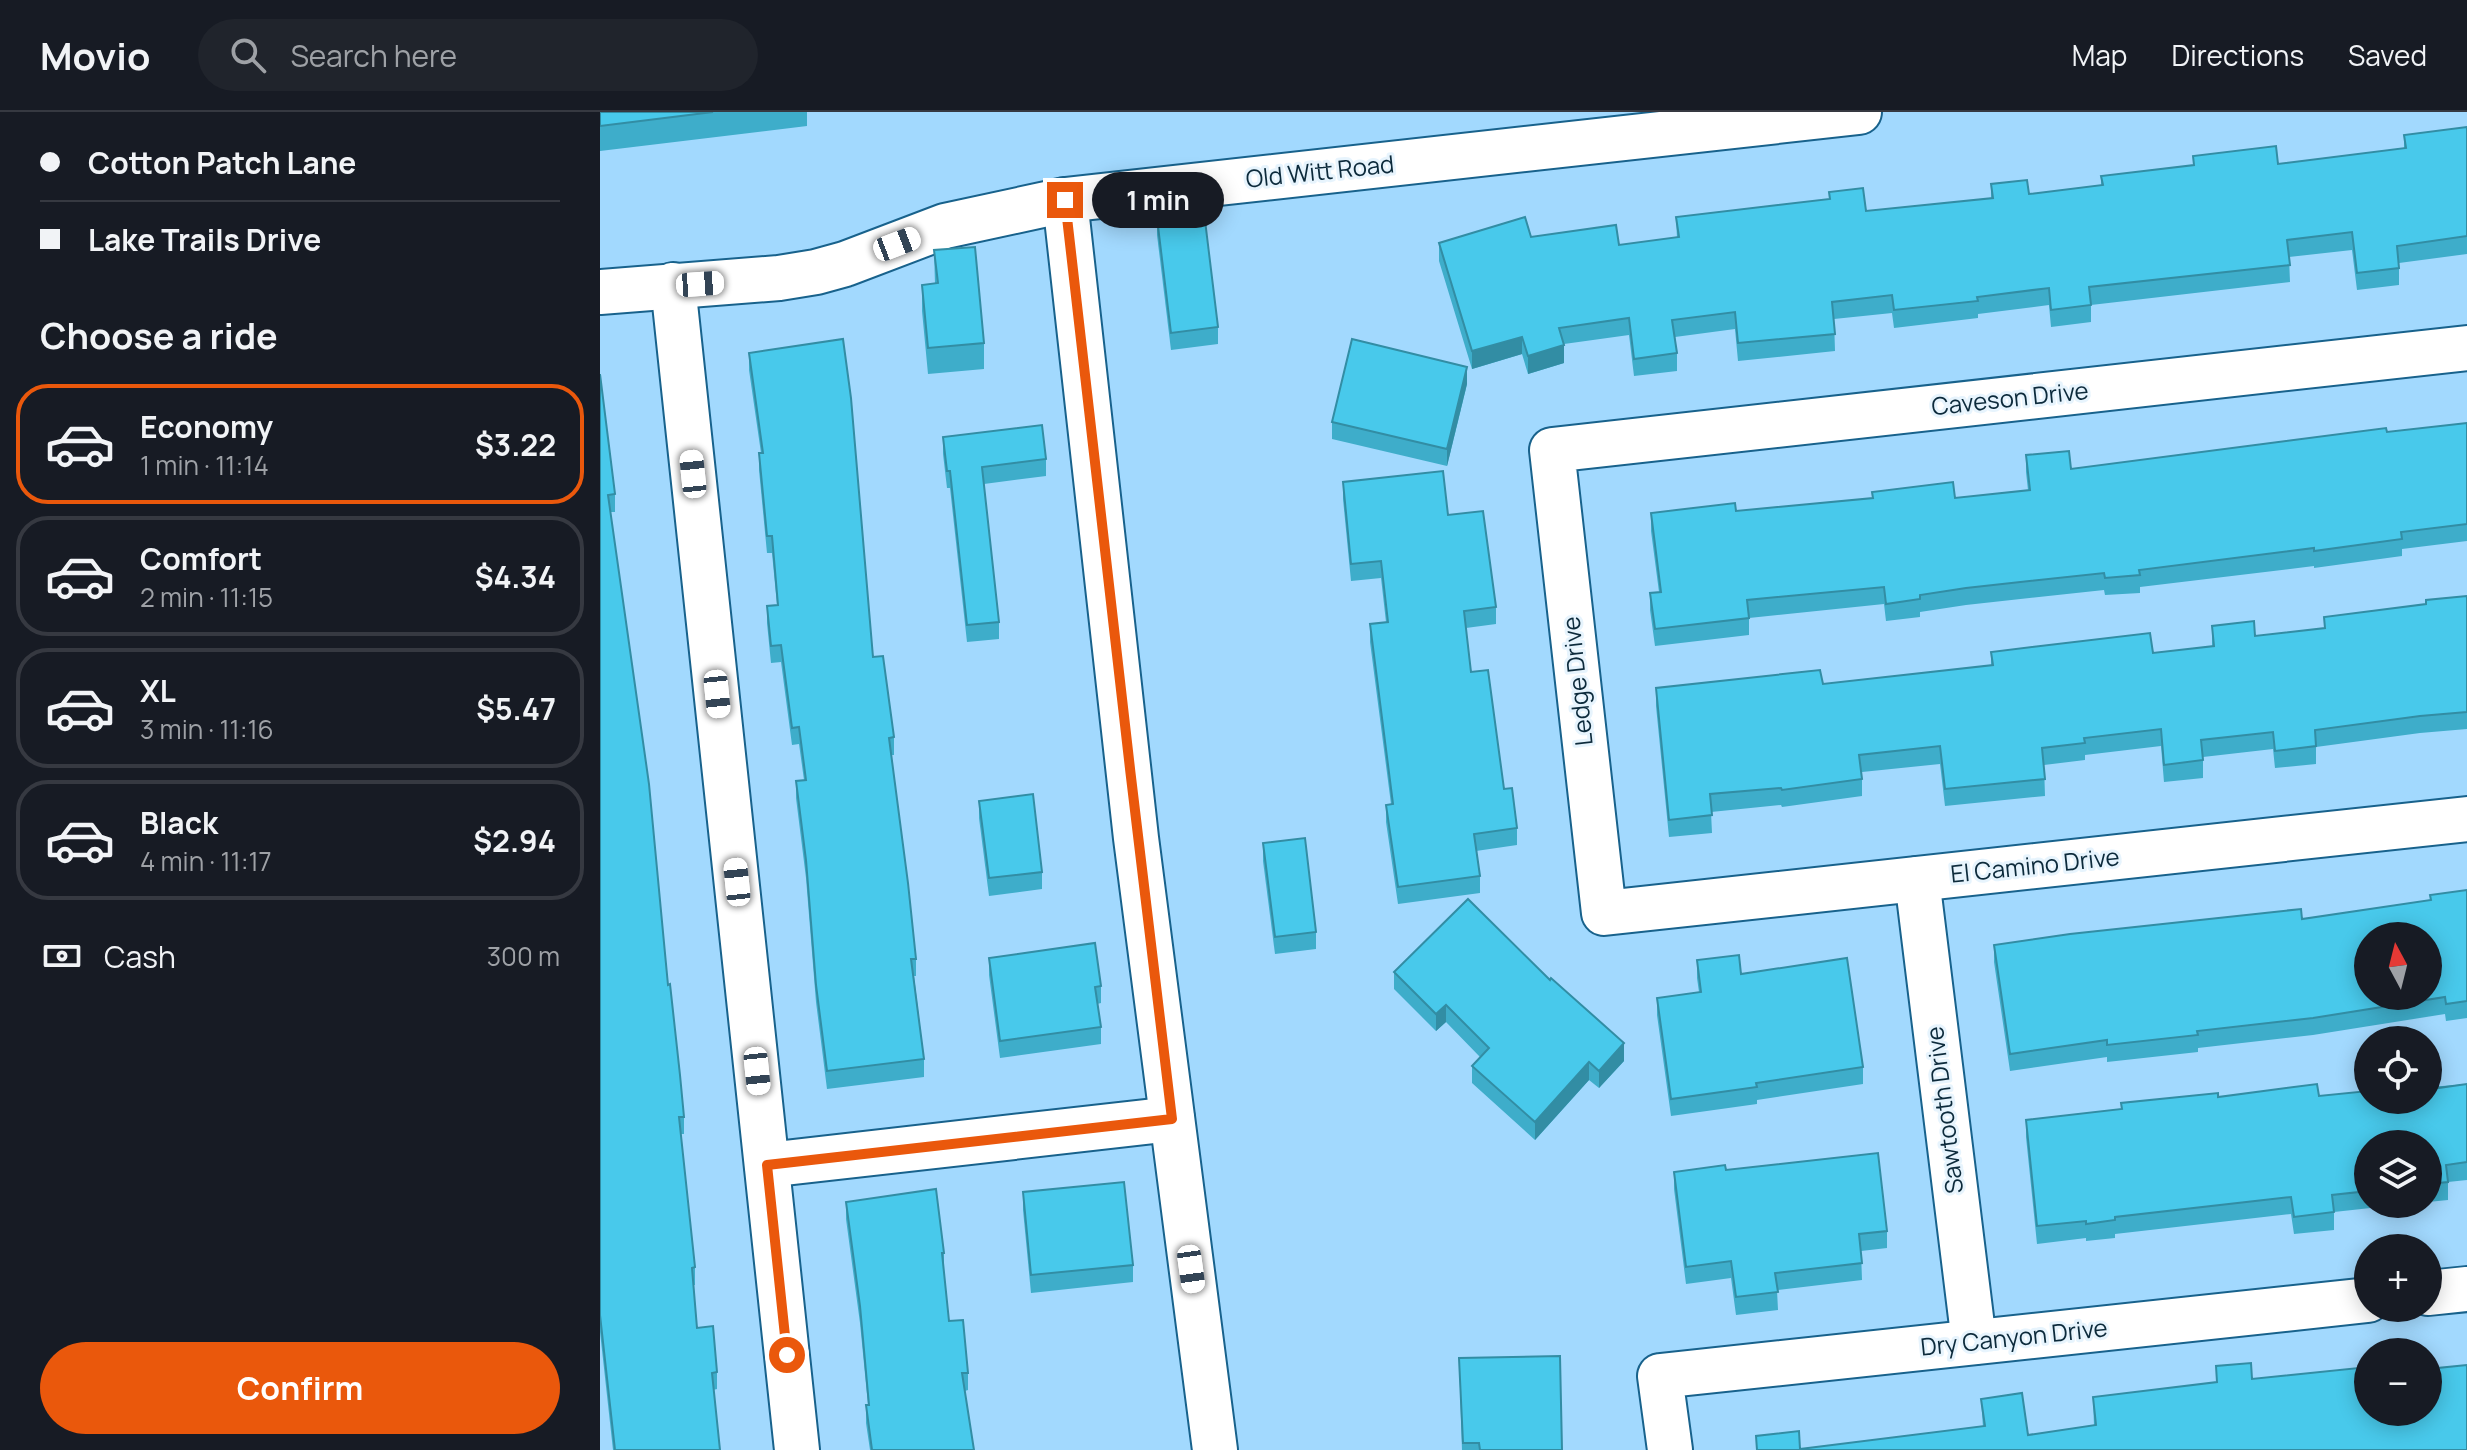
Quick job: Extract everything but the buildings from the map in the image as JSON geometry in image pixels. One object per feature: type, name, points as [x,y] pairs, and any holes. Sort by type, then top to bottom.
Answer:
[{"type":"street","name":"Old Witt Road","points":[[600,292],[779,278],[816,272],[945,226],[1065,200],[1859,112]]},
{"type":"street","points":[[1065,200],[1136,838],[1215,1450]]},
{"type":"street","points":[[673,285],[797,1450]]},
{"type":"street","name":"Caveson Drive","points":[[1552,450],[2467,348]]},
{"type":"street","name":"Ledge Drive","points":[[1552,450],[1604,913]]},
{"type":"street","name":"El Camino Drive","points":[[1604,913],[2467,819]]},
{"type":"street","name":"Sawtooth Drive","points":[[1917,879],[1974,1342]]},
{"type":"street","points":[[767,1165],[1172,1119]]},
{"type":"street","points":[[2442,1292],[2467,1289]]},
{"type":"street","name":"Dry Canyon Drive","points":[[1670,1450],[1660,1376],[2354,1301]]},
{"type":"route","points":[[787,1355],[767,1165],[1172,1119],[1136,838],[1065,200]]}]
